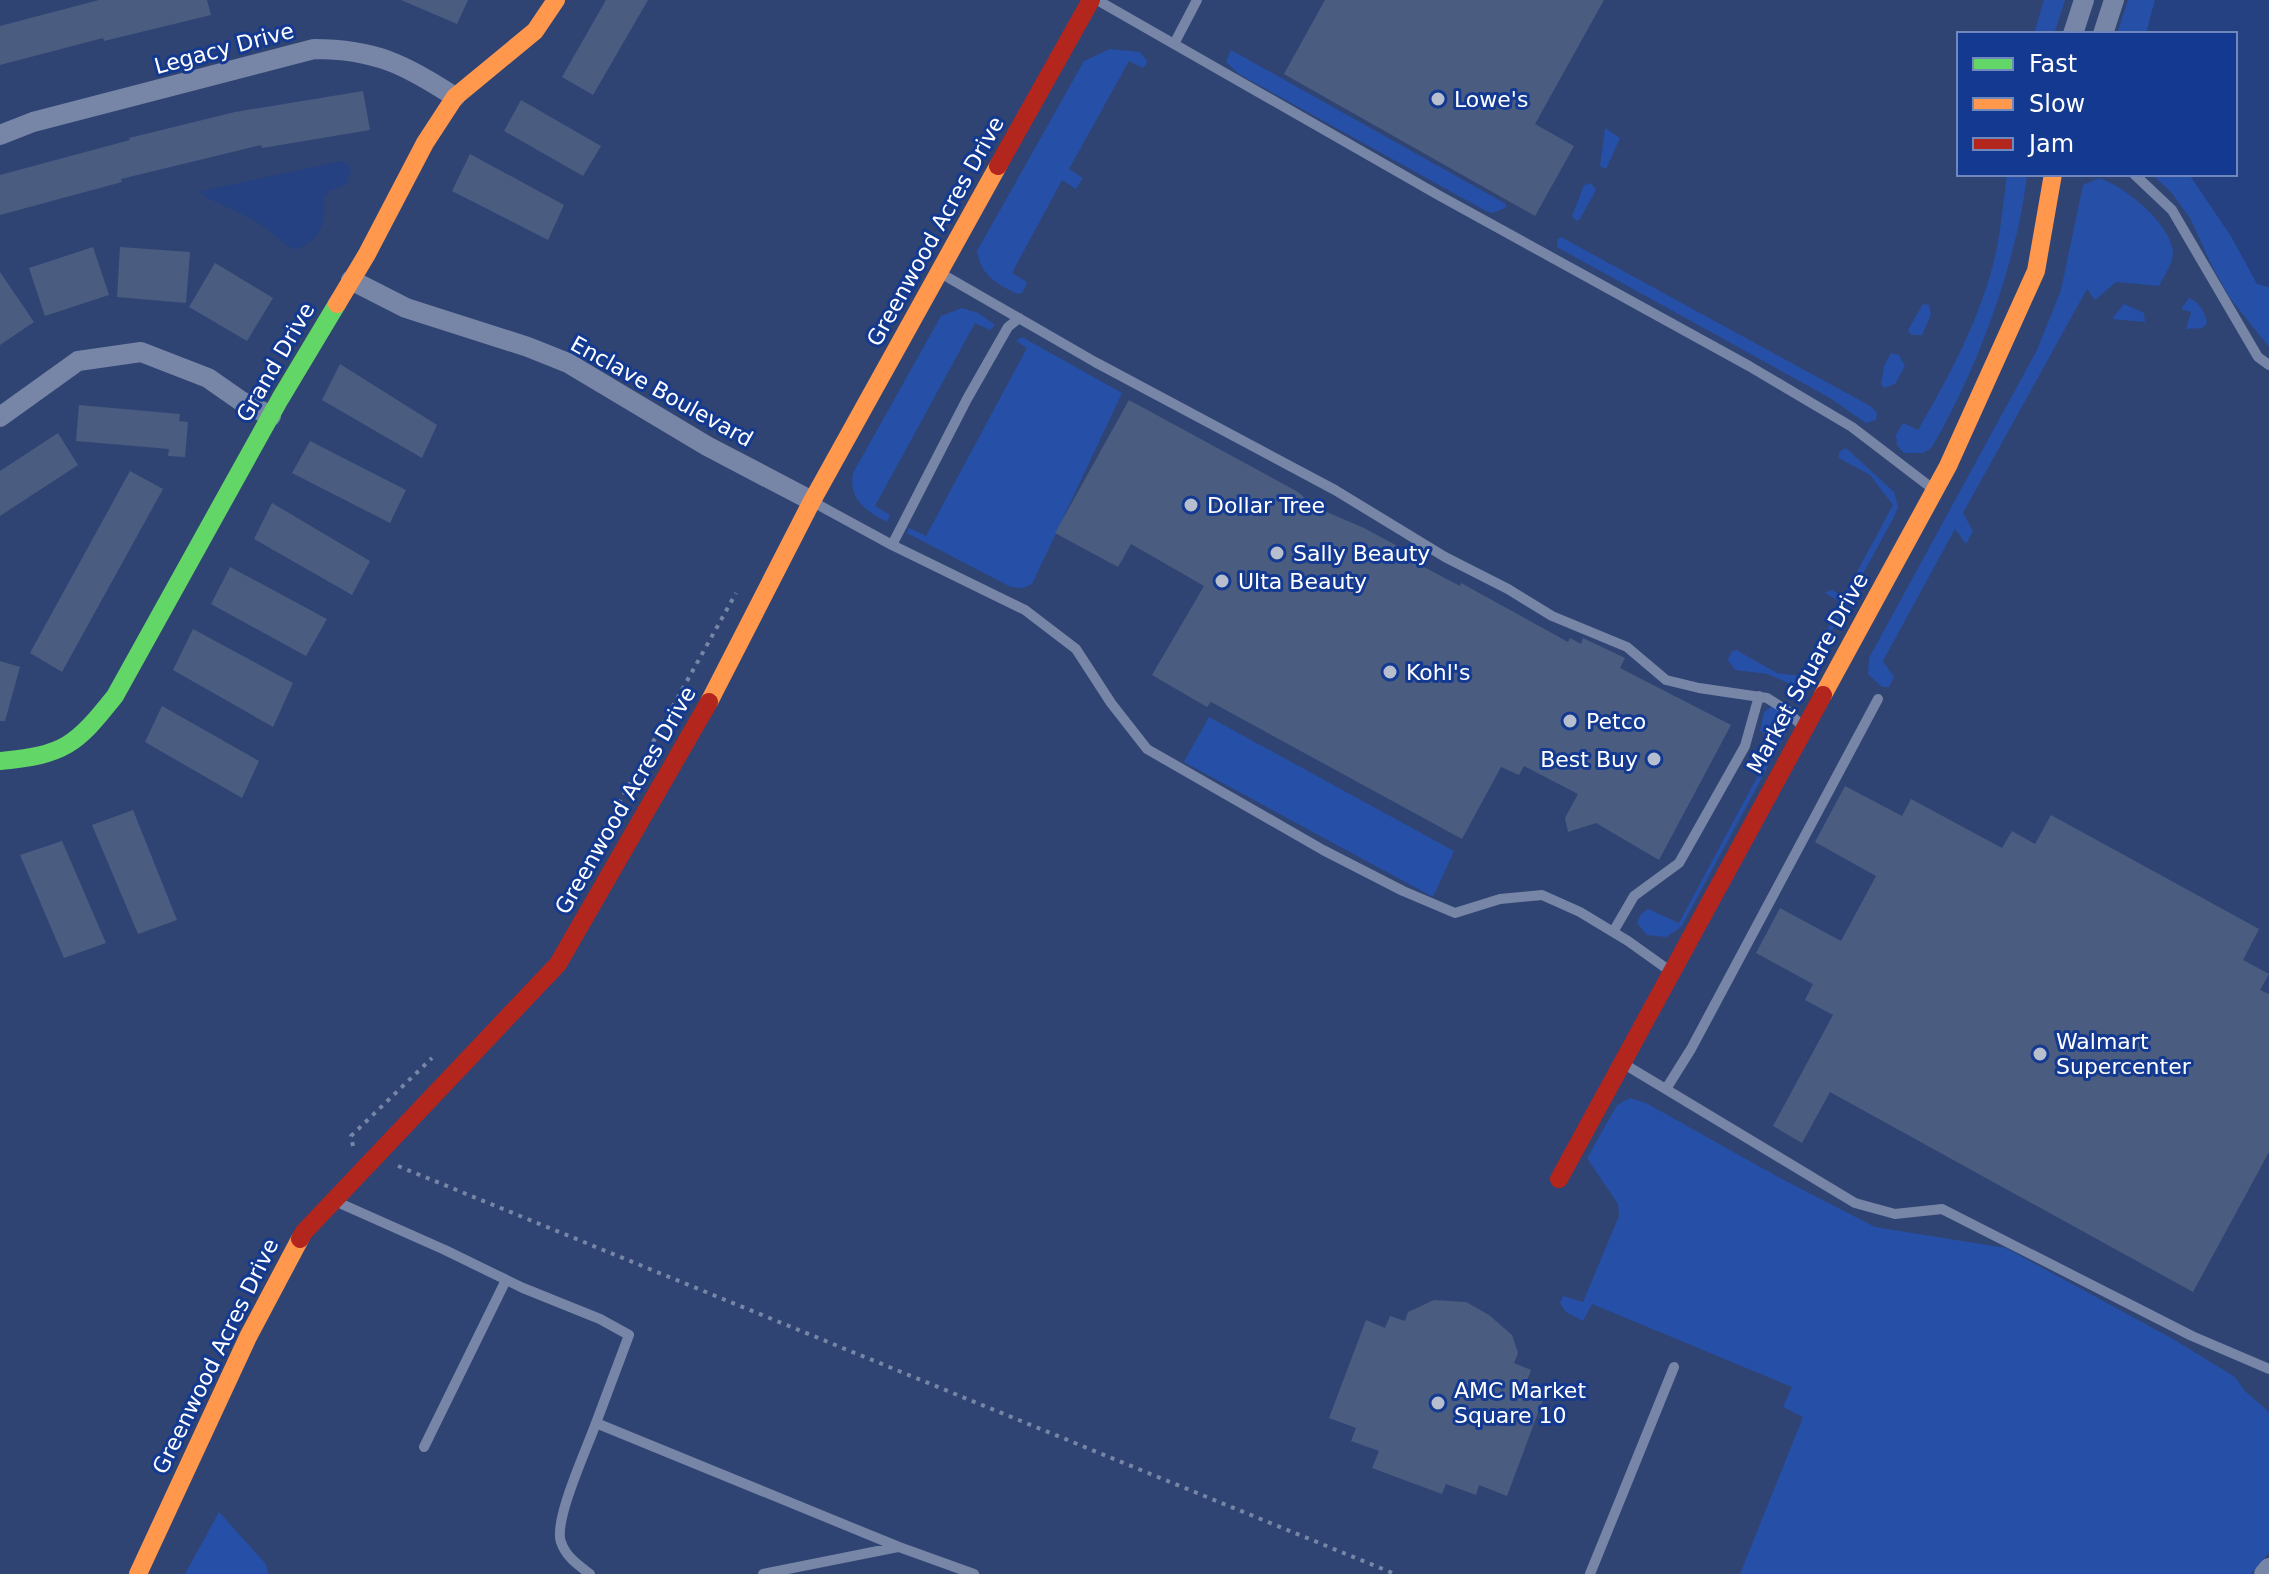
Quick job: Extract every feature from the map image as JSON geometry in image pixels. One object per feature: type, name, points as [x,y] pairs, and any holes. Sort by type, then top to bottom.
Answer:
[{"type":"street","name":"Grand Drive","points":[[0,761],[23,760],[46,753],[84,735],[115,696],[271,416],[351,280],[425,143],[455,97],[535,31],[556,0]]},
{"type":"street","name":"Greenwood Acres Drive","points":[[138,1574],[248,1337],[304,1232],[558,964],[724,676],[812,501],[1094,0]]},
{"type":"street","points":[[2074,32],[2084,0]]},
{"type":"street","points":[[2104,32],[2114,0]]},
{"type":"street","name":"Legacy Drive","points":[[0,135],[33,122],[314,49],[344,49],[392,61],[455,97]]},
{"type":"street","name":"Market Square Drive","points":[[1559,1179],[1948,466],[2036,271],[2053,176]]},
{"type":"street","name":"Enclave Boulevard","points":[[351,280],[406,308],[568,363],[707,446],[812,501]]},
{"type":"street","points":[[0,417],[78,361],[141,352],[208,378],[241,401],[271,416]]},
{"type":"street","points":[[2264,1574],[2269,1568]]},
{"type":"lane","points":[[1094,0],[1774,381],[1852,427],[1935,490]]},
{"type":"lane","points":[[1174,44],[1197,0]]},
{"type":"lane","points":[[2136,176],[2172,210],[2258,357],[2269,365]]},
{"type":"lane","points":[[940,273],[1335,490],[1445,557],[1552,616],[1627,647],[1666,680],[1767,698],[1786,710],[1804,728]]},
{"type":"lane","points":[[892,545],[967,399],[1008,327],[1019,318]]},
{"type":"lane","points":[[812,501],[892,545],[1025,610],[1076,649],[1111,703],[1147,749],[1323,850],[1403,891],[1455,913],[1500,899],[1542,895],[1580,912],[1672,972]]},
{"type":"lane","points":[[1613,932],[1634,896],[1679,863],[1745,746],[1759,696]]},
{"type":"lane","points":[[1666,1089],[1691,1049],[1878,699]]},
{"type":"lane","points":[[1623,1062],[1855,1203],[1895,1214],[1942,1209],[2192,1336],[2269,1369]]},
{"type":"lane","points":[[333,1200],[506,1280],[600,1319],[629,1335],[563,1512],[559,1539],[569,1557],[590,1574]]},
{"type":"lane","points":[[424,1447],[506,1280]]},
{"type":"lane","points":[[1590,1574],[1674,1367]]},
{"type":"lane","points":[[596,1423],[899,1547],[974,1574]]},
{"type":"lane","points":[[763,1574],[899,1547]]},
{"type":"path","points":[[572,886],[737,591]]},
{"type":"path","points":[[352,1145],[351,1136],[438,1053]]},
{"type":"path","points":[[390,1163],[1395,1574]]},
{"type":"shaded area","points":[[2044,0],[2065,0],[2055,32],[2035,32]]},
{"type":"shaded area","points":[[2128,0],[2155,0],[2147,32],[2118,32]]},
{"type":"shaded area","points":[[2155,0],[2269,0],[2269,287],[2257,284],[2231,236],[2190,176],[2237,176],[2237,32],[2147,32]]},
{"type":"shaded area","points":[[1110,49],[1140,52],[1147,61],[1146,65],[1143,68],[1129,61],[1069,169],[1083,178],[1076,189],[1062,180],[1012,273],[1027,282],[1023,292],[1018,294],[986,273],[977,251],[1084,61]]},
{"type":"shaded area","points":[[1231,50],[1506,204],[1505,208],[1493,213],[1486,211],[1239,74],[1226,62]]},
{"type":"shaded area","points":[[1605,128],[1620,138],[1606,169],[1600,166]]},
{"type":"shaded area","points":[[342,161],[351,168],[347,184],[329,191],[324,198],[320,230],[312,240],[296,250],[253,220],[203,196],[201,191]]},
{"type":"shaded area","points":[[2007,176],[2027,176],[2005,279],[1964,385],[1932,447],[1923,453],[1904,453],[1897,445],[1896,435],[1903,423],[1918,430],[1954,365],[1975,320],[1997,248]]},
{"type":"shaded area","points":[[2154,176],[2190,176],[2231,236],[2257,283],[2269,287],[2269,347],[2230,298],[2190,218],[2171,192]]},
{"type":"shaded area","points":[[2099,178],[2133,197],[2155,218],[2170,240],[2173,255],[2170,264],[2159,286],[2116,282],[2095,300],[2087,289],[1963,513],[1973,531],[1966,544],[1955,529],[1883,661],[1894,677],[1889,687],[1882,687],[1868,674],[1869,658],[2037,350],[2061,290],[2083,185]]},
{"type":"shaded area","points":[[1591,183],[1596,190],[1576,221],[1572,216],[1584,185]]},
{"type":"shaded area","points":[[1561,237],[1872,407],[1877,413],[1876,420],[1866,423],[1830,398],[1557,247],[1557,240]]},
{"type":"shaded area","points":[[2189,298],[2199,305],[2205,316],[2207,323],[2202,328],[2186,329],[2191,312],[2181,309]]},
{"type":"shaded area","points":[[1923,304],[1929,305],[1931,314],[1922,335],[1911,335],[1908,330]]},
{"type":"shaded area","points":[[2124,304],[2144,313],[2145,322],[2112,319]]},
{"type":"shaded area","points":[[962,308],[978,313],[995,325],[990,330],[975,323],[875,506],[890,515],[887,522],[860,503],[853,490],[853,473],[941,316]]},
{"type":"shaded area","points":[[1022,337],[1122,393],[1032,584],[1023,588],[1011,587],[907,533],[909,528],[926,536],[1027,348],[1016,341]]},
{"type":"shaded area","points":[[1891,353],[1899,355],[1905,366],[1895,384],[1884,388],[1881,384],[1884,366]]},
{"type":"shaded area","points":[[1846,448],[1894,492],[1898,507],[1894,517],[1803,684],[1797,687],[1768,674],[1735,670],[1728,660],[1731,652],[1736,650],[1777,673],[1801,676],[1842,603],[1825,593],[1831,590],[1844,596],[1893,505],[1870,475],[1839,458],[1839,452]]},
{"type":"shaded area","points":[[1771,707],[1790,720],[1784,737],[1681,927],[1666,937],[1647,935],[1637,923],[1641,914],[1648,909],[1679,923],[1777,740],[1760,731],[1764,712]]},
{"type":"shaded area","points":[[1209,717],[1454,851],[1433,897],[1184,762]]},
{"type":"shaded area","points":[[1630,1098],[1646,1103],[1875,1227],[2006,1248],[2173,1339],[2235,1377],[2245,1391],[2269,1412],[2269,1553],[2251,1574],[1740,1574],[1803,1417],[1783,1407],[1792,1387],[1592,1304],[1583,1321],[1566,1312],[1560,1303],[1563,1296],[1583,1302],[1619,1216],[1618,1204],[1587,1158],[1617,1105]]},
{"type":"shaded area","points":[[219,1512],[266,1564],[268,1574],[185,1574]]},
{"type":"building","points":[[99,0],[207,0],[211,15],[104,41],[103,38],[0,65],[0,26]]},
{"type":"building","points":[[401,0],[468,0],[457,24]]},
{"type":"building","points":[[606,0],[648,0],[593,95],[562,77]]},
{"type":"building","name":"Lowe's","points":[[1325,0],[1604,0],[1535,124],[1574,146],[1535,216],[1284,74]]},
{"type":"building","points":[[363,91],[370,130],[262,148],[261,145],[121,179],[122,182],[0,215],[0,175],[235,112]]},
{"type":"building","points":[[521,100],[601,146],[583,176],[504,131]]},
{"type":"building","points":[[470,154],[564,205],[548,240],[452,191]]},
{"type":"building","points":[[93,247],[109,295],[45,316],[29,268]]},
{"type":"building","points":[[120,247],[190,252],[186,303],[117,297]]},
{"type":"building","points":[[215,263],[273,298],[247,341],[189,307]]},
{"type":"building","points":[[0,272],[34,322],[0,345]]},
{"type":"building","points":[[340,364],[437,425],[422,458],[322,400]]},
{"type":"building","points":[[1129,400],[1298,492],[1315,507],[1364,528],[1425,561],[1422,566],[1460,586],[1461,583],[1568,642],[1570,638],[1581,644],[1583,638],[1625,658],[1620,668],[1731,725],[1659,860],[1596,823],[1568,832],[1565,818],[1578,794],[1524,766],[1519,775],[1501,767],[1462,839],[1211,702],[1207,707],[1152,675],[1204,586],[1131,544],[1118,567],[1055,533]]},
{"type":"building","points":[[79,405],[180,414],[179,421],[188,422],[185,457],[168,456],[169,449],[76,441]]},
{"type":"building","points":[[58,433],[78,465],[0,516],[0,471]]},
{"type":"building","points":[[310,441],[406,490],[390,523],[292,473]]},
{"type":"building","points":[[130,471],[163,489],[62,672],[30,653]]},
{"type":"building","points":[[272,503],[370,561],[352,595],[254,539]]},
{"type":"building","points":[[230,567],[327,619],[306,656],[211,604]]},
{"type":"building","points":[[193,629],[293,683],[273,727],[173,670]]},
{"type":"building","points":[[0,661],[20,667],[5,721],[0,721]]},
{"type":"building","points":[[162,706],[259,761],[242,798],[145,742]]},
{"type":"building","name":"Walmart Supercenter","points":[[1845,786],[1902,816],[1911,799],[2002,848],[2012,831],[2035,844],[2051,815],[2259,929],[2243,960],[2269,974],[2260,990],[2269,994],[2269,1152],[2193,1292],[1830,1092],[1802,1143],[1773,1126],[1833,1015],[1805,1000],[1813,984],[1756,953],[1780,908],[1841,941],[1876,876],[1815,842]]},
{"type":"building","points":[[133,810],[177,920],[138,934],[92,825]]},
{"type":"building","points":[[62,841],[106,943],[64,958],[20,855]]},
{"type":"building","name":"AMC Market Square 10","points":[[1434,1300],[1466,1302],[1489,1315],[1512,1335],[1518,1353],[1514,1363],[1531,1370],[1527,1381],[1547,1389],[1507,1496],[1479,1485],[1476,1495],[1446,1484],[1442,1494],[1372,1468],[1379,1451],[1351,1441],[1356,1428],[1329,1418],[1366,1320],[1385,1328],[1390,1316],[1405,1321],[1408,1312]]},
{"type":"traffic: fast","points":[[0,761],[40,755],[67,745],[90,726],[115,696],[280,399],[337,304]]},
{"type":"traffic: slow","points":[[337,304],[425,143],[455,97],[535,31],[556,0]]},
{"type":"traffic: slow","points":[[709,702],[812,501],[998,166]]},
{"type":"traffic: slow","points":[[1823,695],[1948,466],[2036,271],[2053,176]]},
{"type":"traffic: slow","points":[[138,1574],[248,1337],[300,1239]]},
{"type":"traffic: jam","points":[[998,166],[1091,0]]},
{"type":"traffic: jam","points":[[1559,1179],[1823,695]]},
{"type":"traffic: jam","points":[[300,1239],[558,964],[709,702]]},
{"type":"place","name":"Lowe's","points":[[1438,99]]},
{"type":"place","name":"Dollar Tree","points":[[1191,505]]},
{"type":"place","name":"Sally Beauty","points":[[1277,553]]},
{"type":"place","name":"Ulta Beauty","points":[[1222,581]]},
{"type":"place","name":"Kohl's","points":[[1390,672]]},
{"type":"place","name":"Petco","points":[[1570,721]]},
{"type":"place","name":"Best Buy","points":[[1654,759]]},
{"type":"place","name":"Walmart Supercenter","points":[[2040,1054]]},
{"type":"place","name":"AMC Market Square 10","points":[[1438,1403]]}]
